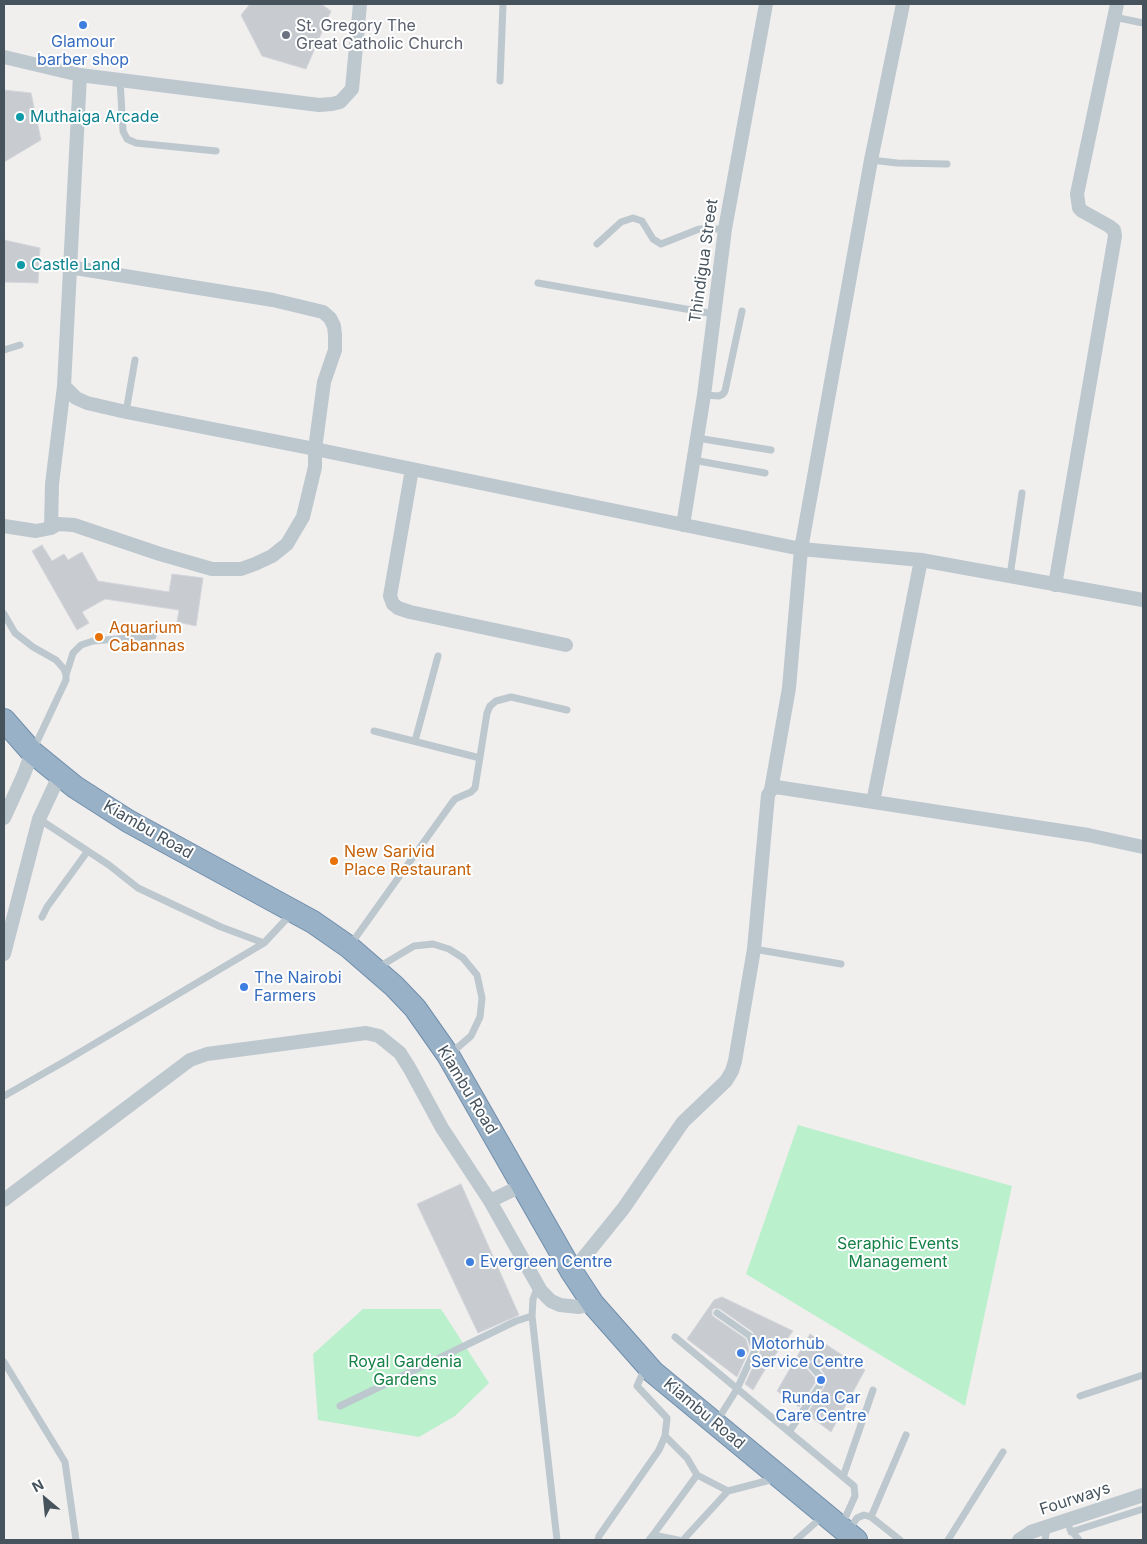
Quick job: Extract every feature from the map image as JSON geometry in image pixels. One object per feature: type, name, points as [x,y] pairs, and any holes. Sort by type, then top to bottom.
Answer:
[{"type":"highway","name":"Kiambu Road","points":[[4,720],[32,752],[75,787],[128,821],[313,922],[349,947],[416,1008],[448,1055],[572,1272],[593,1304],[646,1365],[842,1529]]},
{"type":"street","points":[[4,57],[80,75],[319,105],[340,102],[352,89],[360,4]]},
{"type":"street","name":"Thindigua Street","points":[[683,524],[704,395],[725,229],[766,4]]},
{"type":"street","points":[[572,1272],[624,1209],[683,1122],[726,1081],[732,1072],[735,1062],[754,949],[768,795],[771,790],[789,688],[801,549],[871,160],[903,4]]},
{"type":"street","points":[[1055,585],[1115,236],[1114,230],[1109,226],[1079,208],[1077,194],[1116,10]]},
{"type":"street","points":[[51,528],[52,484],[64,386],[80,75]]},
{"type":"street","points":[[4,526],[36,531],[51,528],[58,524],[74,525],[160,554],[212,569],[241,569],[272,556],[287,544],[303,517],[315,467],[315,449],[324,382],[334,350],[336,335],[330,318],[323,312],[273,300],[69,267]]},
{"type":"street","points":[[64,386],[76,398],[87,403],[126,412],[801,549],[921,560],[1143,600]]},
{"type":"street","points":[[412,469],[390,596],[393,604],[410,612],[566,645]]},
{"type":"street","points":[[873,802],[921,560]]},
{"type":"street","points":[[4,818],[32,752]]},
{"type":"street","points":[[4,954],[39,819],[60,774]]},
{"type":"street","points":[[771,790],[776,787],[1088,835],[1143,847]]},
{"type":"street","points":[[4,1200],[190,1060],[207,1054],[366,1033],[378,1036],[400,1053],[442,1128],[490,1200],[538,1286],[552,1301],[560,1305],[579,1307],[593,1304]]},
{"type":"street","points":[[490,1200],[523,1185]]},
{"type":"street","name":"Fourways","points":[[1019,1540],[1031,1532],[1046,1534],[1069,1526],[1143,1495]]},
{"type":"lane","points":[[500,81],[503,4]]},
{"type":"lane","points":[[1116,10],[1143,23]]},
{"type":"lane","points":[[120,80],[123,131],[126,139],[136,143],[216,151]]},
{"type":"lane","points":[[871,160],[897,163],[946,164]]},
{"type":"lane","points":[[597,244],[621,222],[633,218],[642,221],[652,239],[661,244],[699,229],[725,229]]},
{"type":"lane","points":[[538,283],[714,314]]},
{"type":"lane","points":[[704,395],[719,396],[725,391],[742,310]]},
{"type":"lane","points":[[4,350],[20,346]]},
{"type":"lane","points":[[126,412],[135,360]]},
{"type":"lane","points":[[697,438],[771,450]]},
{"type":"lane","points":[[693,460],[765,474]]},
{"type":"lane","points":[[1010,576],[1022,493]]},
{"type":"lane","points":[[4,614],[15,633],[33,647],[56,660],[64,669],[66,676]]},
{"type":"lane","points":[[32,752],[66,680],[74,653],[81,645],[92,641],[153,636]]},
{"type":"lane","points":[[415,741],[438,656]]},
{"type":"lane","points":[[349,947],[450,804],[471,792],[474,788],[487,713],[490,706],[496,701],[511,697],[567,710]]},
{"type":"lane","points":[[374,731],[480,758]]},
{"type":"lane","points":[[39,819],[109,865],[138,888],[221,927],[264,943]]},
{"type":"lane","points":[[42,917],[47,907],[87,852]]},
{"type":"lane","points":[[4,1096],[264,943],[294,910]]},
{"type":"lane","points":[[375,969],[414,946],[433,944],[450,949],[463,958],[477,975],[482,998],[480,1017],[471,1036],[448,1055]]},
{"type":"lane","points":[[754,949],[840,964]]},
{"type":"lane","points":[[538,1286],[534,1298],[532,1316],[557,1540]]},
{"type":"lane","points":[[715,1424],[737,1389],[753,1358],[755,1350],[750,1336],[717,1313]]},
{"type":"lane","points":[[340,1406],[516,1321],[532,1316]]},
{"type":"lane","points":[[675,1337],[854,1486],[855,1496],[842,1529]]},
{"type":"lane","points":[[4,1362],[64,1462],[76,1540]]},
{"type":"lane","points":[[598,1540],[658,1450],[665,1436],[667,1418],[637,1386],[646,1365]]},
{"type":"lane","points":[[789,1432],[820,1385],[820,1376],[811,1366]]},
{"type":"lane","points":[[1080,1396],[1143,1375]]},
{"type":"lane","points":[[843,1477],[873,1390]]},
{"type":"lane","points":[[871,1517],[906,1435]]},
{"type":"lane","points":[[665,1436],[687,1458],[697,1475],[728,1490]]},
{"type":"lane","points":[[948,1540],[1003,1452]]},
{"type":"lane","points":[[651,1538],[697,1475]]},
{"type":"lane","points":[[683,1540],[728,1490],[780,1478]]},
{"type":"lane","points":[[1079,1540],[1069,1526],[1143,1508]]},
{"type":"lane","points":[[796,1540],[842,1529],[864,1515],[871,1517],[900,1540]]},
{"type":"lane","points":[[651,1538],[678,1540]]},
{"type":"green space","name":"Seraphic Events Management","points":[[798,1125],[1012,1186],[965,1406],[746,1274]]},
{"type":"green space","name":"Royal Gardenia Gardens","points":[[363,1309],[441,1309],[489,1383],[455,1416],[419,1437],[318,1420],[313,1354]]},
{"type":"building","name":"St. Gregory The Great Catholic Church","points":[[250,4],[321,4],[331,11],[306,69],[262,56],[241,15]]},
{"type":"building","name":"Muthaiga Arcade","points":[[4,90],[31,93],[41,140],[4,162]]},
{"type":"building","name":"Castle Land","points":[[4,240],[40,248],[38,283],[4,282]]},
{"type":"building","points":[[42,545],[52,561],[64,554],[68,560],[82,552],[98,581],[169,592],[172,574],[203,578],[196,626],[177,622],[179,610],[105,599],[82,612],[89,623],[77,630],[32,551]]},
{"type":"building","name":"Evergreen Centre","points":[[461,1184],[519,1315],[478,1333],[417,1204]]},
{"type":"building","name":"Motorhub Service Centre","points":[[722,1297],[793,1331],[767,1366],[753,1390],[745,1384],[760,1352],[753,1332],[720,1309],[715,1308],[712,1310],[714,1317],[746,1339],[749,1350],[737,1377],[687,1339],[714,1300]]},
{"type":"building","name":"Runda Car Care Centre","points":[[810,1334],[865,1370],[831,1432],[807,1414],[825,1386],[824,1373],[815,1362],[809,1361],[806,1364],[807,1369],[815,1378],[815,1383],[799,1407],[777,1391]]},
{"type":"place","name":"Glamour barber shop","points":[[83,25]]},
{"type":"place","name":"St. Gregory The Great Catholic Church","points":[[286,35]]},
{"type":"place","name":"Muthaiga Arcade","points":[[20,117]]},
{"type":"place","name":"Castle Land","points":[[21,265]]},
{"type":"place","name":"Aquarium Cabannas","points":[[99,637]]},
{"type":"place","name":"New Sarivid Place Restaurant","points":[[334,861]]},
{"type":"place","name":"The Nairobi Farmers","points":[[244,987]]},
{"type":"place","name":"Evergreen Centre","points":[[470,1262]]},
{"type":"place","name":"Motorhub Service Centre","points":[[741,1353]]},
{"type":"place","name":"Runda Car Care Centre","points":[[821,1380]]}]
